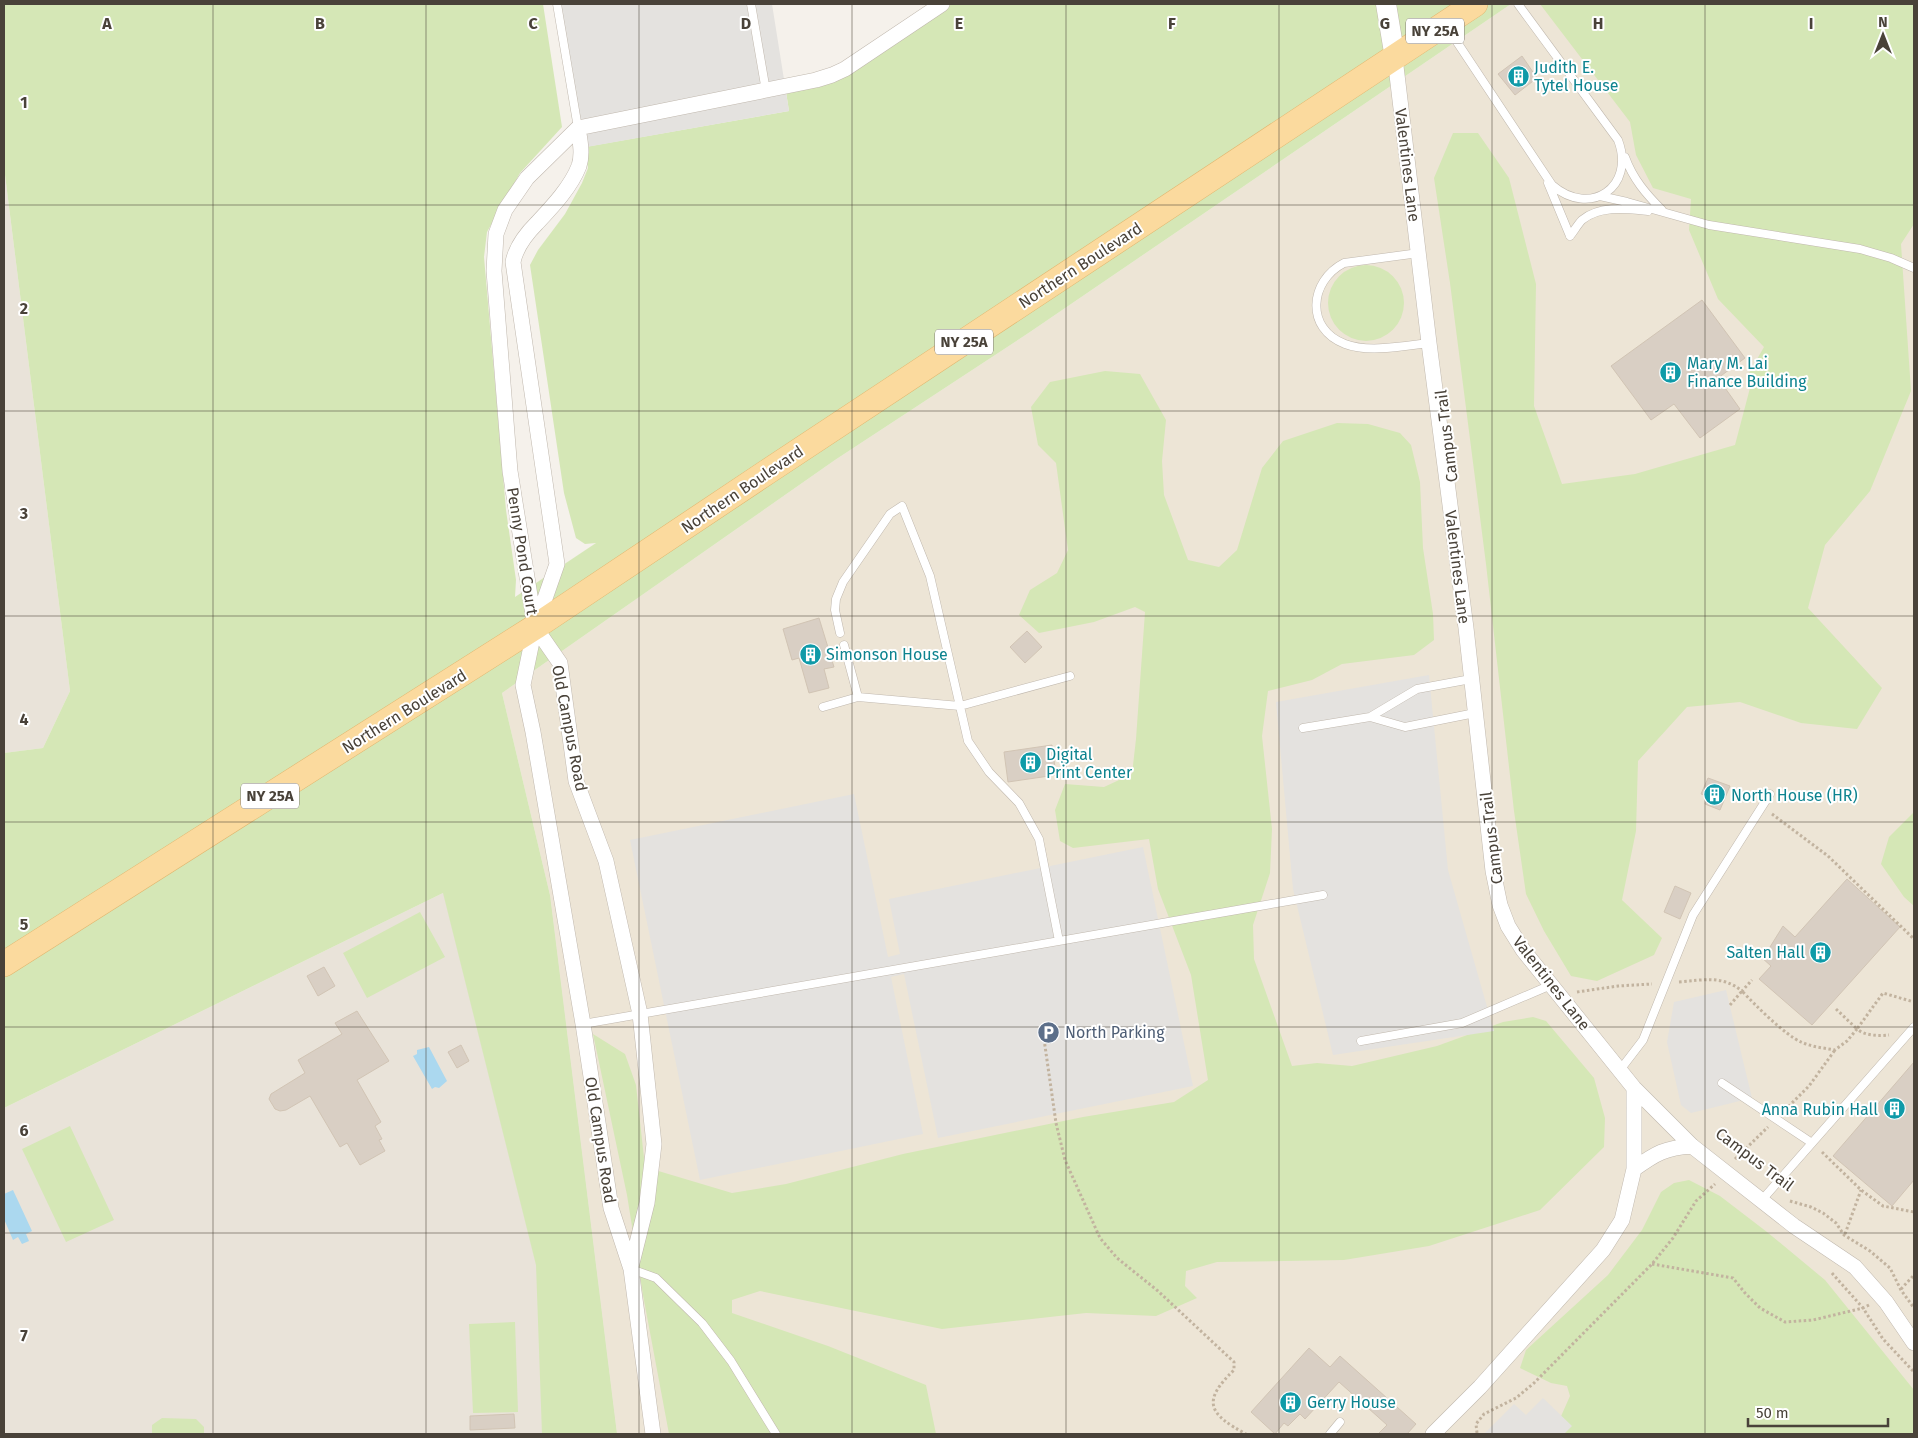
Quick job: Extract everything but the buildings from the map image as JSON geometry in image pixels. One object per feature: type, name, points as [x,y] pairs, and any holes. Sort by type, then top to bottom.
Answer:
[{"type":"main road","name":"Northern Boulevard","points":[[4,964],[536,627],[1475,4]]},
{"type":"street","points":[[578,128],[832,76],[942,4]]},
{"type":"street","name":"Valentines Lane","points":[[1386,4],[1395,58],[1493,871],[1500,905],[1508,926],[1523,950],[1634,1088],[1692,1146],[1794,1226],[1855,1267],[1886,1302],[1914,1342]]},
{"type":"street","name":"Penny Pond Court","points":[[536,627],[510,471],[494,271],[496,234],[505,210],[527,178],[578,128]]},
{"type":"street","name":"Penny Pond Court","points":[[536,627],[557,564],[513,262],[515,252],[524,238],[570,183],[579,166],[581,148],[578,128]]},
{"type":"street","name":"Old Campus Road","points":[[536,627],[560,663],[576,781],[606,861],[640,1014],[654,1144],[647,1203],[630,1269]]},
{"type":"street","name":"Old Campus Road","points":[[536,627],[523,685],[533,732],[583,1024],[611,1208],[630,1269],[653,1434]]},
{"type":"street","points":[[1433,1434],[1480,1387],[1603,1250],[1622,1220],[1634,1169],[1634,1088]]},
{"type":"street","points":[[1634,1169],[1662,1151],[1692,1146]]},
{"type":"lane","name":"Penny Pond Court","points":[[557,4],[578,128]]},
{"type":"lane","points":[[750,4],[766,91]]},
{"type":"lane","points":[[1518,4],[1618,140],[1630,172],[1646,195],[1664,212]]},
{"type":"lane","points":[[1444,24],[1552,185],[1562,194],[1574,198],[1587,199],[1600,196],[1611,189],[1619,178],[1623,165],[1623,152]]},
{"type":"lane","points":[[1545,174],[1570,236],[1582,221],[1592,214],[1607,209],[1664,212]]},
{"type":"lane","points":[[1600,196],[1709,225],[1860,249],[1891,258],[1914,268]]},
{"type":"lane","points":[[1419,253],[1344,263],[1334,268],[1321,285],[1316,306],[1323,326],[1332,336],[1343,343],[1357,347],[1390,347],[1429,343]]},
{"type":"lane","points":[[840,633],[835,610],[836,598],[843,582],[890,514],[902,506],[930,576],[968,740],[989,772],[1019,803],[1039,839],[1059,941]]},
{"type":"lane","points":[[844,645],[858,697]]},
{"type":"lane","points":[[823,708],[858,697],[960,706],[1070,676]]},
{"type":"lane","points":[[1303,728],[1370,717],[1417,689],[1471,679]]},
{"type":"lane","points":[[1370,717],[1405,727],[1475,713]]},
{"type":"lane","points":[[1620,1070],[1643,1040],[1693,915],[1770,794]]},
{"type":"lane","points":[[583,1024],[1323,895]]},
{"type":"lane","points":[[1361,1041],[1462,1023],[1551,985]]},
{"type":"lane","points":[[1761,1201],[1914,1027]]},
{"type":"lane","points":[[1722,1083],[1812,1142]]},
{"type":"lane","points":[[630,1269],[656,1278],[702,1323],[731,1361],[776,1434]]},
{"type":"lane","points":[[1330,1434],[1340,1422]]},
{"type":"path","points":[[1762,806],[1828,856],[1914,939]]},
{"type":"path","points":[[1570,993],[1618,986],[1720,980],[1732,983],[1757,1007],[1800,1041],[1820,1048],[1835,1050]]},
{"type":"path","points":[[1730,1005],[1752,980]]},
{"type":"path","points":[[1809,1086],[1835,1050],[1847,1041],[1883,993],[1914,1002]]},
{"type":"path","points":[[1836,1009],[1861,1033],[1889,1036],[1895,1031]]},
{"type":"path","points":[[1044,1039],[1056,1124],[1065,1160],[1100,1238],[1117,1258],[1158,1291],[1234,1362],[1234,1370],[1224,1380],[1214,1395],[1213,1408],[1217,1415],[1246,1434]]},
{"type":"path","points":[[1812,1142],[1861,1190],[1883,1206],[1914,1212]]},
{"type":"path","name":"Campus Trail","points":[[1728,1157],[1739,1166]]},
{"type":"path","points":[[1477,1433],[1476,1424],[1484,1414],[1516,1398],[1534,1382],[1652,1264],[1673,1238],[1696,1201],[1717,1182],[1711,1178]]},
{"type":"path","name":"Campus Trail","points":[[1771,1189],[1788,1201],[1811,1206],[1823,1213],[1836,1223],[1844,1235],[1870,1251],[1890,1268],[1901,1290],[1914,1308]]},
{"type":"path","points":[[1844,1235],[1861,1190]]},
{"type":"path","points":[[1652,1264],[1733,1278],[1760,1308],[1785,1322],[1812,1320],[1863,1308]]},
{"type":"path","points":[[1826,1267],[1863,1308],[1883,1338],[1914,1372]]},
{"type":"shaded area","points":[[557,4],[772,4],[789,111],[581,148]]},
{"type":"shaded area","points":[[1511,4],[1914,4],[1914,1434],[617,1434],[550,895],[502,693],[835,460],[1030,332]]},
{"type":"shaded area","points":[[4,167],[70,691],[43,748],[4,753]]},
{"type":"shaded area","points":[[1429,675],[1448,870],[1494,1031],[1333,1055],[1293,889],[1276,702]]},
{"type":"shaded area","name":"North Parking","points":[[854,794],[888,957],[900,954],[889,899],[1143,847],[1193,1086],[938,1138],[904,974],[891,977],[923,1134],[700,1180],[630,840]]},
{"type":"shaded area","points":[[443,893],[550,895],[617,1434],[4,1434],[4,1108]]},
{"type":"shaded area","points":[[1726,990],[1752,1098],[1691,1113],[1681,1105],[1667,1042],[1674,1002]]},
{"type":"shaded area","points":[[1543,1398],[1572,1426],[1564,1434],[1484,1434],[1514,1404],[1526,1415]]},
{"type":"green space","points":[[4,4],[543,4],[562,127],[520,173],[487,232],[484,257],[506,510],[516,580],[515,597],[596,543],[585,544],[576,538],[564,493],[530,265],[538,250],[565,214],[582,183],[588,168],[585,147],[789,111],[786,92],[833,81],[946,4],[1511,4],[1030,332],[835,460],[502,693],[550,895],[617,1434],[542,1434],[536,1265],[443,893],[4,1108],[4,753],[43,748],[70,691],[4,167]]},
{"type":"green space","points":[[1540,4],[1914,4],[1914,224],[1901,244],[1911,391],[1870,491],[1825,545],[1808,608],[1882,688],[1857,729],[1801,723],[1740,702],[1687,707],[1638,761],[1636,831],[1622,900],[1662,938],[1654,955],[1597,981],[1571,976],[1544,931],[1526,894],[1514,811],[1486,564],[1450,283],[1434,178],[1453,133],[1478,133],[1509,178],[1536,284],[1534,406],[1562,484],[1635,474],[1735,445],[1750,388],[1749,373],[1764,347],[1718,299],[1689,230],[1691,199],[1653,188],[1636,155],[1630,122]]},
{"type":"green space","points":[[1366,265],[1380,268],[1393,276],[1401,289],[1404,303],[1401,317],[1393,330],[1380,338],[1366,341],[1352,338],[1339,330],[1331,317],[1328,303],[1331,289],[1339,276],[1352,268]]},
{"type":"green space","points":[[1105,371],[1140,374],[1166,420],[1162,461],[1164,495],[1188,560],[1219,567],[1237,550],[1262,468],[1283,441],[1337,423],[1368,424],[1400,433],[1411,445],[1420,482],[1423,548],[1433,614],[1434,640],[1414,655],[1342,664],[1312,680],[1268,691],[1262,736],[1272,829],[1270,873],[1253,925],[1254,959],[1292,1066],[1317,1063],[1352,1066],[1437,1046],[1503,1022],[1533,1017],[1546,1021],[1594,1078],[1605,1118],[1604,1147],[1540,1210],[1429,1246],[1344,1260],[1217,1262],[1186,1271],[1185,1286],[1197,1298],[1156,1316],[1086,1313],[942,1329],[760,1291],[732,1300],[732,1313],[828,1346],[926,1385],[936,1434],[669,1434],[643,1295],[627,1195],[593,1034],[625,1054],[636,1085],[645,1167],[732,1193],[786,1184],[903,1154],[1083,1117],[1174,1102],[1208,1080],[1191,975],[1158,889],[1149,839],[1073,848],[1060,841],[1055,810],[1065,784],[1104,787],[1132,774],[1145,612],[1135,607],[1094,622],[1039,633],[1019,615],[1030,590],[1057,573],[1068,550],[1056,463],[1038,445],[1031,407],[1050,382]]},
{"type":"green space","points":[[1914,812],[1914,906],[1904,897],[1881,864],[1889,837]]},
{"type":"green space","points":[[420,912],[445,957],[367,998],[343,953]]},
{"type":"green space","points":[[70,1126],[114,1220],[66,1242],[22,1149]]},
{"type":"green space","points":[[1689,1180],[1720,1196],[1825,1280],[1914,1390],[1914,1434],[1550,1434],[1558,1423],[1570,1396],[1567,1386],[1551,1383],[1520,1368],[1526,1350],[1608,1275],[1642,1230],[1661,1192],[1674,1183]]},
{"type":"green space","points":[[515,1322],[518,1412],[473,1413],[469,1324]]},
{"type":"green space","points":[[162,1418],[196,1419],[204,1427],[204,1434],[152,1434],[152,1425]]},
{"type":"water","points":[[429,1047],[447,1081],[439,1088],[435,1087],[432,1089],[413,1056],[417,1054],[417,1050]]},
{"type":"water","points":[[13,1190],[32,1231],[26,1234],[29,1241],[22,1244],[18,1237],[13,1240],[4,1219],[4,1194]]},
{"type":"place","name":"Judith E. Tytel House","points":[[1518,76]]},
{"type":"place","name":"Mary M. Lai Finance Building","points":[[1671,372]]},
{"type":"place","name":"Simonson House","points":[[810,654]]},
{"type":"place","name":"Digital Print Center","points":[[1030,763]]},
{"type":"place","name":"North House (HR)","points":[[1715,795]]},
{"type":"place","name":"Salten Hall","points":[[1821,952]]},
{"type":"place","name":"North Parking","points":[[1049,1032]]},
{"type":"place","name":"Anna Rubin Hall","points":[[1894,1109]]},
{"type":"place","name":"Gerry House","points":[[1291,1402]]}]
